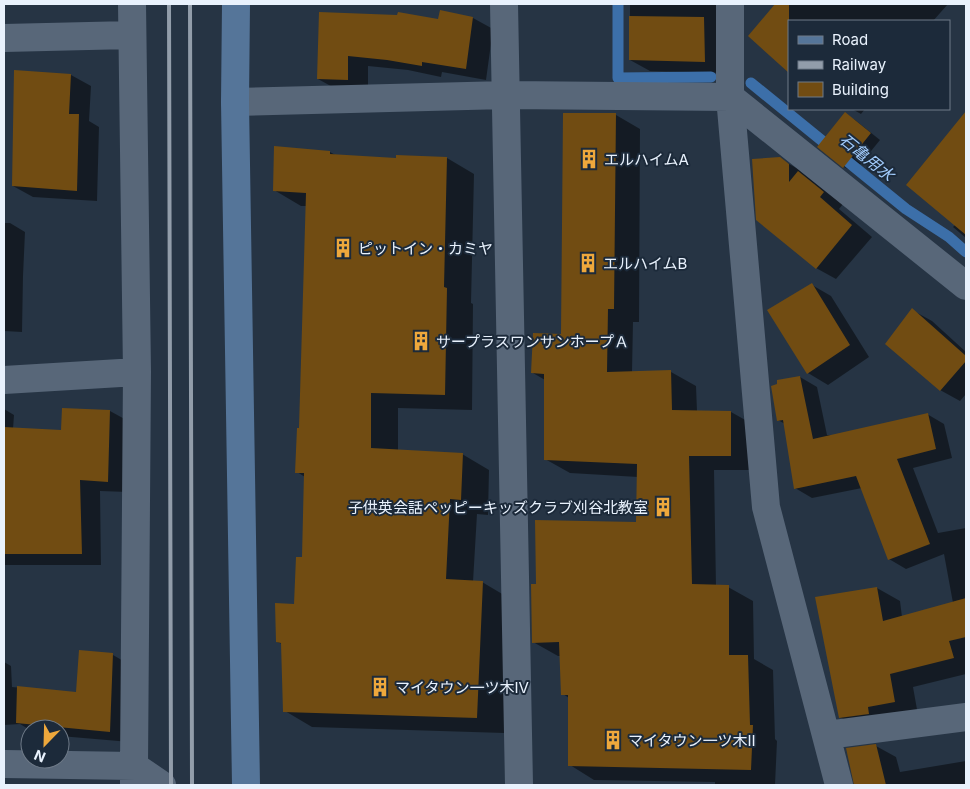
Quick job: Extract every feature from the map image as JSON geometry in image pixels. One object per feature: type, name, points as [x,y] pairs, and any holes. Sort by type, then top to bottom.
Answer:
[{"type":"street","points":[[132,4],[136,372],[134,776]]},
{"type":"street","points":[[236,4],[235,102],[246,785]]},
{"type":"street","points":[[504,4],[519,785]]},
{"type":"street","points":[[730,4],[730,97],[766,507],[839,785]]},
{"type":"street","points":[[4,38],[131,35]]},
{"type":"street","points":[[235,102],[506,96],[730,97],[966,286]]},
{"type":"street","points":[[4,380],[136,372]]},
{"type":"street","points":[[827,735],[966,717]]},
{"type":"street","points":[[4,764],[134,776],[162,785]]},
{"type":"building","points":[[775,4],[789,4],[788,72],[748,36]]},
{"type":"building","points":[[440,10],[473,17],[466,69],[422,62],[422,66],[348,56],[348,80],[317,79],[319,12],[397,15],[398,12],[438,19]]},
{"type":"building","points":[[629,16],[704,17],[705,62],[629,60]]},
{"type":"building","points":[[14,70],[71,74],[69,114],[79,114],[77,191],[12,186]]},
{"type":"building","points":[[966,111],[966,235],[906,185]]},
{"type":"building","points":[[845,112],[871,133],[843,168],[817,147]]},
{"type":"building","points":[[563,113],[616,113],[614,309],[608,309],[607,372],[671,370],[672,410],[731,411],[731,456],[689,456],[692,584],[729,585],[729,655],[748,655],[750,725],[753,725],[751,770],[568,766],[568,695],[561,695],[559,642],[532,643],[531,584],[536,584],[535,520],[636,522],[637,464],[544,460],[544,374],[531,373],[533,333],[561,334]]},
{"type":"building","points":[[274,146],[330,151],[330,154],[396,158],[396,155],[447,157],[444,287],[447,288],[445,395],[371,393],[371,448],[463,453],[461,500],[450,499],[446,579],[483,581],[477,718],[283,712],[281,643],[276,642],[275,603],[294,604],[296,557],[302,557],[304,473],[295,473],[297,428],[299,428],[306,193],[273,191]]},
{"type":"building","points":[[780,157],[789,164],[789,182],[798,171],[824,192],[820,197],[852,225],[816,269],[756,220],[752,159]]},
{"type":"building","points":[[812,283],[850,345],[807,374],[767,310]]},
{"type":"building","points":[[912,308],[966,356],[966,361],[940,391],[885,344]]},
{"type":"building","points":[[800,376],[813,439],[928,413],[936,449],[897,459],[930,544],[888,560],[856,476],[794,489],[783,420],[777,421],[771,386],[777,384],[777,380]]},
{"type":"building","points":[[62,408],[110,410],[108,482],[80,480],[82,554],[4,554],[4,427],[61,430]]},
{"type":"building","points":[[877,587],[883,621],[966,598],[966,637],[949,641],[954,658],[890,674],[895,702],[868,707],[869,714],[839,718],[815,597]]},
{"type":"building","points":[[79,650],[113,653],[110,732],[70,728],[70,719],[20,719],[20,723],[16,723],[17,686],[76,692]]},
{"type":"building","points":[[876,744],[886,785],[854,785],[846,748]]},
{"type":"waterway","name":"石亀用水","points":[[618,4],[618,78],[711,77]]},
{"type":"waterway","name":"石亀用水","points":[[751,83],[906,209],[949,237],[966,252]]},
{"type":"railway","points":[[169,4],[171,785]]},
{"type":"railway","points":[[190,4],[192,785]]},
{"type":"place","name":"エルハイムA","points":[[589,159]]},
{"type":"place","name":"ピットイン・カミヤ","points":[[343,248]]},
{"type":"place","name":"エルハイムB","points":[[588,263]]},
{"type":"place","name":"サープラスワンサンホープＡ","points":[[421,341]]},
{"type":"place","name":"子供英会話ペッピーキッズクラブ刈谷北教室","points":[[663,507]]},
{"type":"place","name":"マイタウン一ツ木Ⅳ","points":[[380,687]]},
{"type":"place","name":"マイタウン一ツ木Ⅱ","points":[[613,740]]}]
